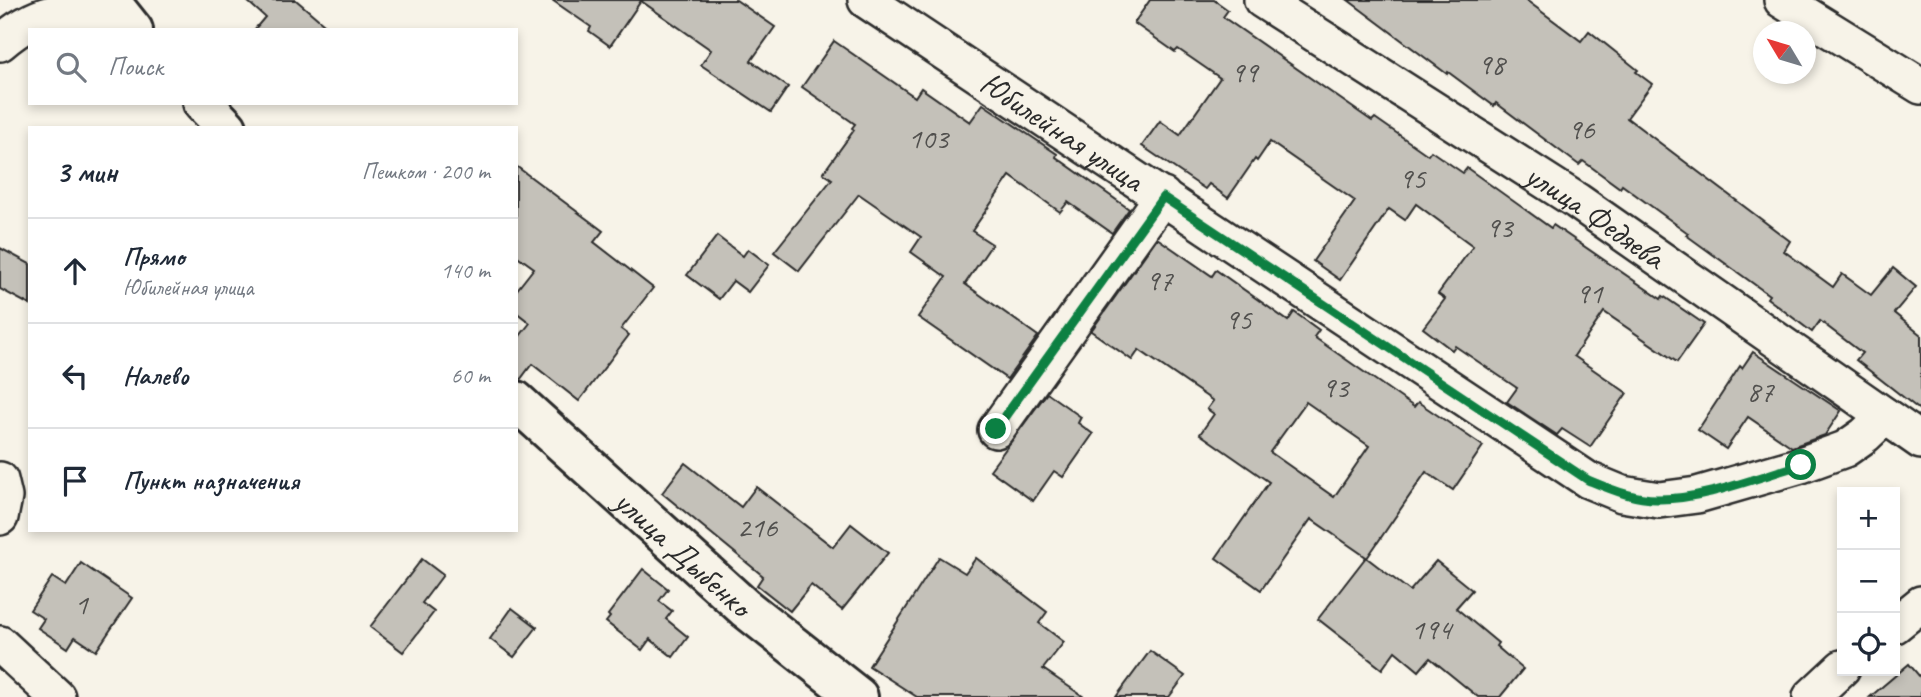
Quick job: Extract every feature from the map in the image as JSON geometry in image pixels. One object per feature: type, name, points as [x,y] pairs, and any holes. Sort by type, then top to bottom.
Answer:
[{"type":"main road","points":[[109,0],[131,28]]},
{"type":"main road","points":[[205,105],[225,126]]},
{"type":"main road","name":"улица Дыбенко","points":[[518,403],[745,608],[858,697]]},
{"type":"street","points":[[0,42],[29,0]]},
{"type":"street","name":"Юбилейная улица","points":[[866,0],[1588,480],[1622,494],[1659,500],[1697,495],[1788,469],[1845,449],[1865,436],[1885,416]]},
{"type":"street","name":"улица Федяева","points":[[1262,0],[1577,201],[1921,441]]},
{"type":"street","points":[[1783,0],[1921,86]]},
{"type":"street","points":[[0,42],[21,25],[56,12],[79,12],[119,28]]},
{"type":"street","points":[[996,429],[1163,197]]},
{"type":"street","points":[[0,480],[4,497],[0,517]]},
{"type":"street","points":[[1900,621],[1921,604]]},
{"type":"street","points":[[0,644],[57,697]]},
{"type":"street","points":[[1811,697],[1837,673]]},
{"type":"building","points":[[246,0],[296,0],[329,28],[256,28],[265,17]]},
{"type":"building","points":[[552,0],[736,0],[775,27],[751,61],[788,87],[771,112],[701,65],[711,50],[641,1],[610,46],[589,31],[591,27]]},
{"type":"building","points":[[1150,0],[1214,0],[1228,10],[1223,17],[1372,121],[1375,118],[1428,155],[1431,151],[1463,173],[1467,168],[1551,228],[1553,225],[1661,299],[1663,296],[1704,324],[1677,362],[1604,312],[1574,356],[1627,393],[1590,447],[1562,429],[1557,435],[1507,402],[1517,388],[1455,346],[1452,350],[1423,328],[1445,299],[1438,294],[1473,246],[1416,204],[1405,220],[1389,209],[1340,280],[1313,261],[1355,201],[1270,142],[1228,198],[1209,184],[1205,189],[1142,146],[1160,121],[1180,135],[1220,78],[1178,49],[1175,52],[1134,23]]},
{"type":"building","points":[[1348,0],[1526,0],[1581,41],[1589,31],[1652,84],[1627,118],[1790,241],[1784,251],[1833,287],[1842,274],[1871,295],[1893,268],[1916,287],[1894,313],[1921,335],[1921,411],[1856,360],[1862,353],[1820,321],[1812,332],[1767,298],[1769,295],[1622,185],[1620,188],[1583,161],[1579,165],[1496,103],[1494,106],[1448,72],[1447,74]]},
{"type":"building","points":[[834,41],[915,97],[921,88],[970,122],[983,104],[1057,154],[1056,157],[1129,209],[1112,233],[1068,202],[1060,212],[1010,176],[972,231],[992,244],[965,284],[1038,336],[1007,379],[918,317],[946,277],[911,252],[921,237],[859,194],[799,271],[774,252],[832,179],[823,173],[854,130],[852,128],[855,124],[802,87]]},
{"type":"building","points":[[518,167],[603,231],[594,242],[653,288],[621,329],[629,335],[579,401],[532,364],[518,380],[518,338],[530,323],[518,314],[518,288],[534,268],[518,256]]},
{"type":"building","points":[[717,236],[743,256],[748,249],[769,265],[748,292],[733,281],[719,299],[687,275]]},
{"type":"building","points":[[1157,238],[1212,276],[1216,270],[1288,321],[1294,312],[1319,330],[1314,337],[1414,407],[1418,402],[1483,446],[1453,490],[1426,472],[1367,558],[1410,591],[1436,561],[1472,590],[1456,608],[1498,643],[1496,646],[1523,669],[1500,697],[1478,697],[1430,658],[1419,671],[1395,651],[1382,669],[1318,619],[1366,557],[1311,519],[1261,590],[1216,558],[1269,482],[1200,434],[1214,414],[1207,409],[1213,401],[1139,350],[1132,360],[1091,331]],"holes":[[[1306,402],[1369,446],[1334,497],[1270,452]]]},
{"type":"building","points":[[0,248],[28,263],[28,304],[0,289]]},
{"type":"building","points":[[1753,352],[1841,411],[1825,435],[1792,447],[1748,417],[1726,449],[1698,430],[1740,366],[1742,368]]},
{"type":"building","points":[[1047,393],[1081,417],[1078,423],[1093,434],[1063,477],[1054,471],[1033,501],[990,470]]},
{"type":"building","points":[[685,463],[741,507],[756,487],[833,547],[851,524],[888,553],[842,610],[811,585],[790,611],[757,585],[763,576],[662,493]]},
{"type":"building","points":[[939,557],[965,573],[976,558],[1047,612],[1039,623],[1064,642],[1043,669],[1084,697],[917,697],[869,666]]},
{"type":"building","points":[[422,559],[443,575],[422,603],[434,612],[403,652],[370,627]]},
{"type":"building","points":[[81,563],[132,598],[96,651],[75,637],[68,648],[38,628],[44,619],[30,610],[52,577],[66,586]]},
{"type":"building","points":[[643,569],[668,589],[659,601],[672,611],[666,619],[688,637],[673,657],[650,639],[642,650],[606,622],[610,617],[608,615]]},
{"type":"building","points":[[512,608],[537,627],[514,657],[490,639]]},
{"type":"building","points":[[1150,651],[1185,676],[1169,697],[1116,697]]},
{"type":"building","points":[[1909,664],[1921,678],[1921,697],[1870,697],[1895,676],[1900,676],[1900,672]]},
{"type":"route","points":[[996,429],[1163,197],[1588,480],[1622,494],[1659,500],[1697,495],[1801,465]]}]
